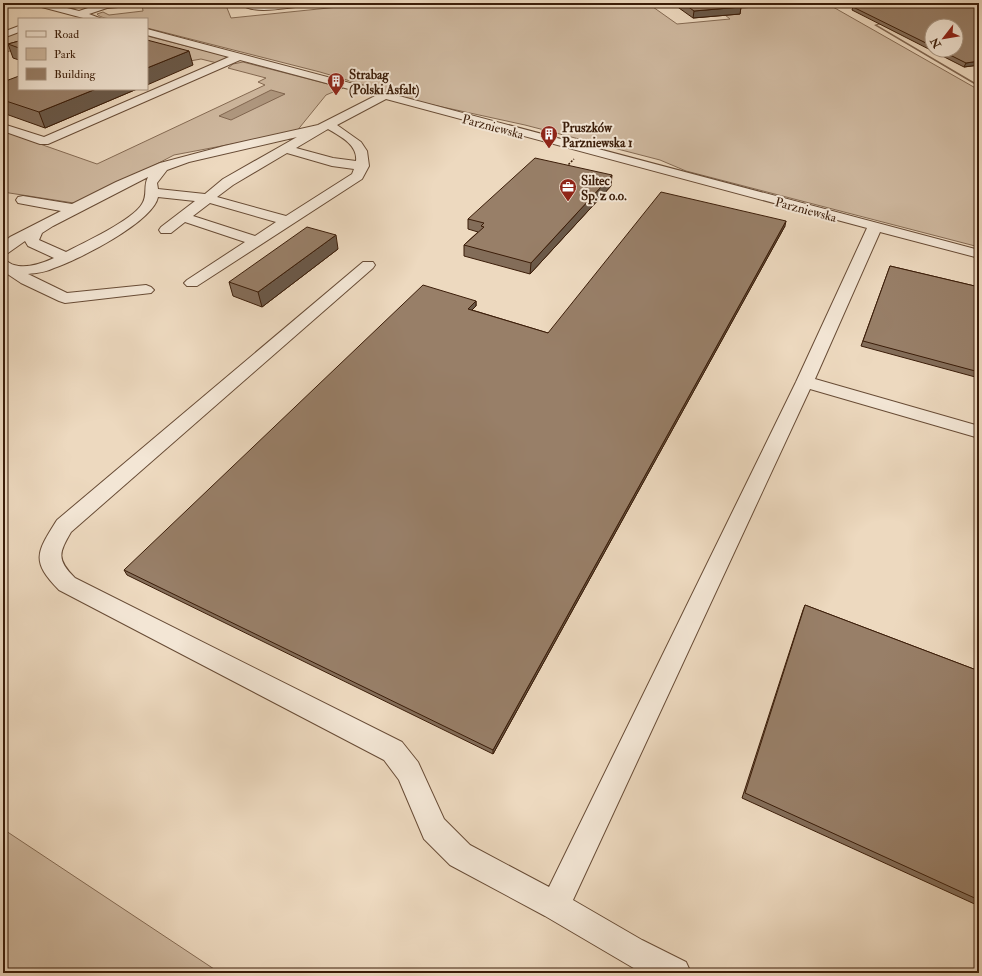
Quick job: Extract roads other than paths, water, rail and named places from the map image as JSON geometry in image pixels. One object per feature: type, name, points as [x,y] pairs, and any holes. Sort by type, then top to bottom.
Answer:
[{"type":"street","points":[[36,3],[94,18]]},
{"type":"street","points":[[80,14],[106,4],[129,3]]},
{"type":"street","points":[[244,3],[251,7],[259,8],[304,3]]},
{"type":"street","points":[[50,16],[65,10]]},
{"type":"street","points":[[3,35],[18,29]]},
{"type":"street","name":"Parzniewska","points":[[148,32],[979,254]]},
{"type":"street","points":[[221,68],[241,58]]},
{"type":"street","points":[[3,127],[44,142],[241,58]]},
{"type":"street","points":[[166,230],[228,182],[325,127],[384,96]]},
{"type":"street","points":[[3,250],[15,240],[139,177],[164,166],[231,148],[325,127],[354,141],[360,149],[363,159],[363,166],[357,176],[192,283]]},
{"type":"street","points":[[286,149],[332,162],[363,166]]},
{"type":"street","points":[[6,267],[35,268],[49,265],[132,221],[144,213],[151,202],[154,193],[151,183],[164,166]]},
{"type":"street","points":[[154,193],[208,198],[287,221]]},
{"type":"street","points":[[23,200],[75,209]]},
{"type":"street","points":[[183,217],[256,241]]},
{"type":"street","points":[[48,223],[37,230],[32,239],[33,243],[65,257]]},
{"type":"street","points":[[555,906],[805,382],[875,227]]},
{"type":"street","points":[[368,265],[64,526],[50,549],[54,570],[67,584],[393,751],[409,771],[434,830],[460,854],[555,906],[631,951],[676,973]]},
{"type":"street","points":[[6,267],[26,280],[65,298],[146,290]]},
{"type":"street","points":[[805,382],[979,432]]},
{"type":"waterway","points":[[886,22],[875,25],[979,86]]},
{"type":"place","name":"Strabag (Polski Asfalt)","points":[[336,96]]},
{"type":"place","name":"Pruszków Parzniewska 1","points":[[549,149]]},
{"type":"place","name":"Siltec Sp. z o.o.","points":[[568,202]]}]
